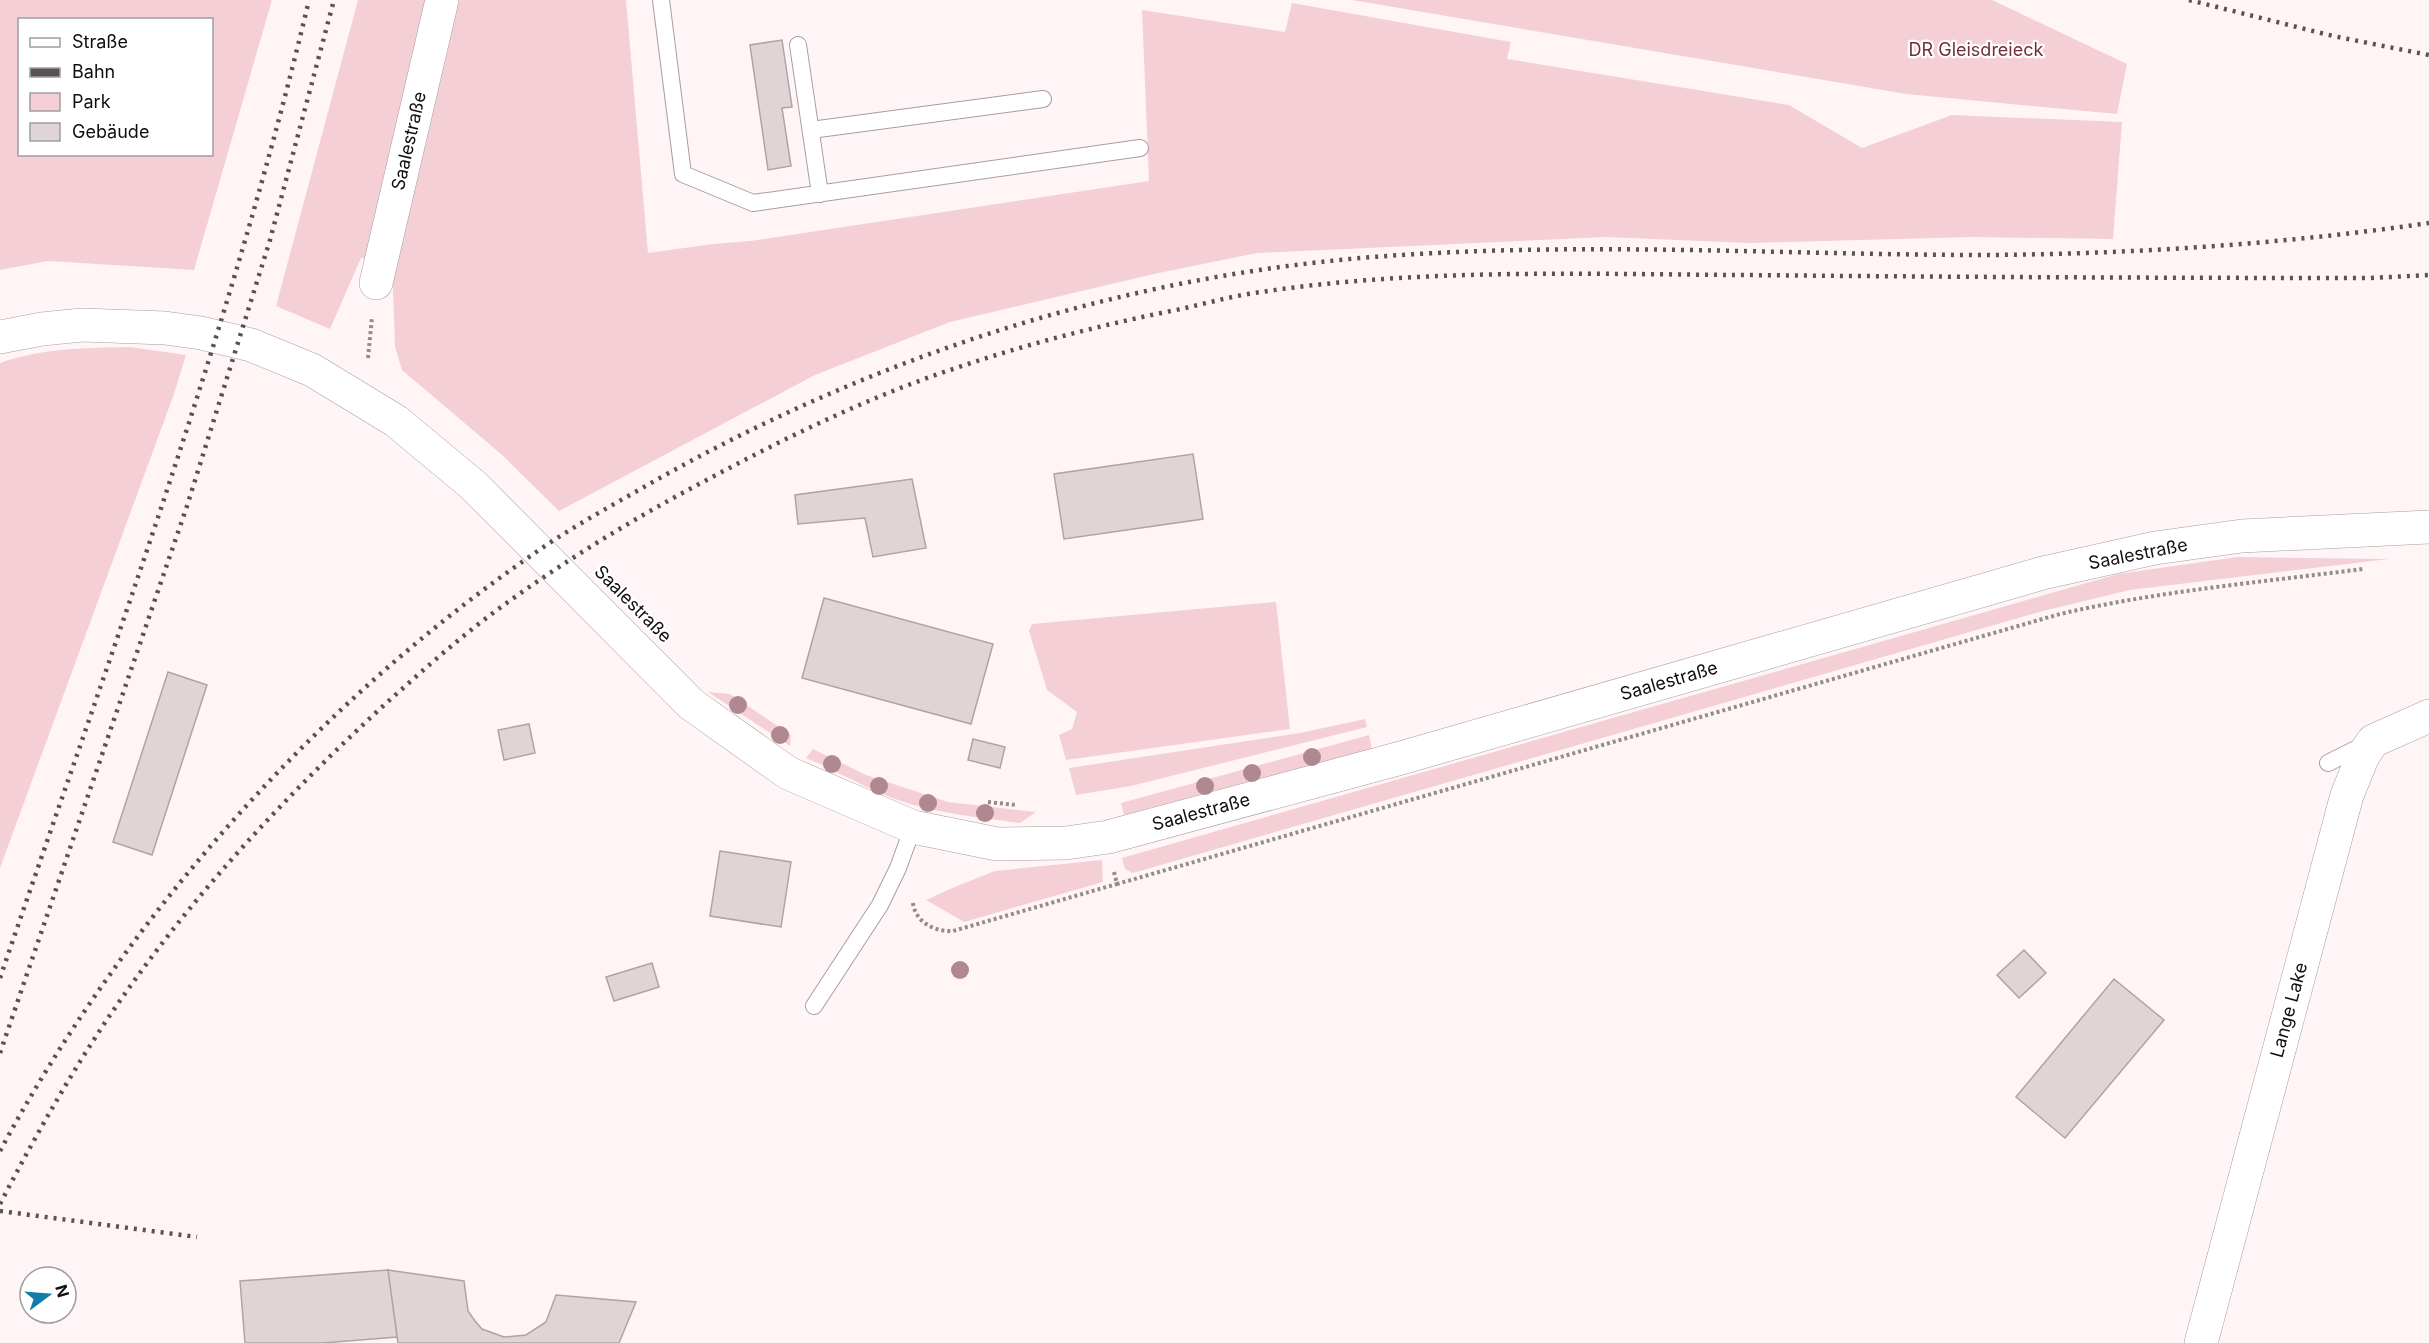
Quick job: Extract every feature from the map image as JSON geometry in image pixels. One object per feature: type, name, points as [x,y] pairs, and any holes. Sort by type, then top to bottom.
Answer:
[{"type":"main road","name":"Saalestraße","points":[[376,283],[442,0]]},
{"type":"main road","name":"Saalestraße","points":[[0,338],[42,329],[125,325],[201,333],[251,345],[312,370],[396,421],[465,478],[691,704],[788,773],[913,827],[997,844],[1066,843],[1108,837],[1401,759],[2043,573],[2155,548],[2242,536],[2429,527]]},
{"type":"main road","points":[[2373,741],[2429,716]]},
{"type":"main road","name":"Lange Lake","points":[[2201,1343],[2341,814],[2354,776],[2373,741]]},
{"type":"lane","points":[[662,0],[683,174],[753,203],[1140,148]]},
{"type":"lane","points":[[798,45],[820,194]]},
{"type":"lane","points":[[811,130],[1043,99]]},
{"type":"lane","points":[[2328,763],[2373,741]]},
{"type":"lane","points":[[814,1006],[880,905],[898,868],[913,827]]},
{"type":"path","points":[[358,354],[378,365]]},
{"type":"path","points":[[913,896],[913,907],[924,922],[936,930],[952,931],[2060,614],[2108,603],[2373,568]]},
{"type":"path","points":[[978,801],[1020,805]]},
{"type":"path","points":[[1114,869],[1117,884]]},
{"type":"green space","points":[[0,0],[272,0],[194,270],[48,261],[0,270]]},
{"type":"green space","points":[[358,0],[626,0],[648,253],[750,241],[1149,181],[1142,10],[1285,32],[1292,3],[1511,42],[1507,59],[1789,105],[1862,148],[1952,115],[2122,122],[2113,239],[1972,237],[1749,243],[1606,237],[1257,253],[1154,274],[950,322],[815,375],[559,511],[501,454],[402,370],[395,347],[392,261],[361,258],[330,329],[276,306]]},
{"type":"green space","name":"DR Gleisdreieck","points":[[1352,0],[1992,0],[2127,64],[2117,114],[1906,94]]},
{"type":"green space","points":[[130,347],[186,355],[174,394],[0,868],[0,363],[48,352]]},
{"type":"green space","points":[[2237,557],[2389,559],[2130,590],[2043,611],[1133,873],[1125,869],[1122,858],[2118,574]]},
{"type":"green space","points":[[1276,602],[1290,729],[1066,760],[1059,735],[1072,729],[1077,712],[1047,690],[1029,631],[1032,624]]},
{"type":"green space","points":[[708,692],[730,694],[791,735],[790,746]]},
{"type":"green space","points":[[1365,719],[1367,727],[1131,786],[1076,795],[1069,768],[1300,733]]},
{"type":"green space","points":[[1369,735],[1372,749],[1124,815],[1121,803]]},
{"type":"green space","points":[[813,749],[866,775],[948,802],[1036,812],[1020,823],[922,807],[879,793],[806,758]]},
{"type":"green space","points":[[1102,860],[1103,882],[964,922],[926,900],[995,871]]},
{"type":"building","points":[[782,40],[792,107],[782,108],[791,166],[768,170],[750,45]]},
{"type":"building","points":[[1193,454],[1203,519],[1064,539],[1054,474]]},
{"type":"building","points":[[912,479],[926,548],[873,557],[865,518],[798,524],[795,495]]},
{"type":"building","points":[[824,598],[993,644],[971,724],[802,678]]},
{"type":"building","points":[[168,672],[207,685],[152,855],[113,842]]},
{"type":"building","points":[[529,724],[535,753],[504,760],[498,730]]},
{"type":"building","points":[[973,739],[1005,747],[1000,768],[968,760]]},
{"type":"building","points":[[720,851],[791,862],[781,927],[710,916]]},
{"type":"building","points":[[2024,950],[2046,973],[2019,998],[1997,975]]},
{"type":"building","points":[[652,963],[659,987],[614,1001],[606,977]]},
{"type":"building","points":[[2114,979],[2164,1020],[2065,1138],[2016,1097]]},
{"type":"building","points":[[388,1270],[464,1281],[468,1311],[475,1321],[482,1329],[504,1337],[526,1335],[546,1322],[556,1295],[636,1302],[619,1343],[398,1343]]},
{"type":"building","points":[[388,1270],[397,1337],[323,1343],[245,1343],[240,1281]]},
{"type":"railway","points":[[0,978],[206,371],[278,124],[309,0]]},
{"type":"railway","points":[[0,1053],[187,506],[270,240],[334,0]]},
{"type":"railway","points":[[2189,0],[2333,36],[2429,55]]},
{"type":"railway","points":[[0,1151],[50,1065],[105,981],[166,900],[232,822],[301,748],[375,678],[452,614],[532,555],[591,518],[738,436],[828,394],[920,358],[1014,326],[1109,300],[1206,279],[1303,264],[1402,255],[1475,251],[1621,249],[1986,255],[2097,253],[2264,242],[2429,223]]},
{"type":"railway","points":[[0,1204],[80,1062],[115,1008],[162,944],[251,838],[315,771],[382,707],[491,614],[611,534],[691,488],[776,444],[895,390],[1012,350],[1124,321],[1248,294],[1370,280],[1494,274],[2291,278],[2429,275]]},
{"type":"railway","points":[[0,1211],[197,1237]]}]
